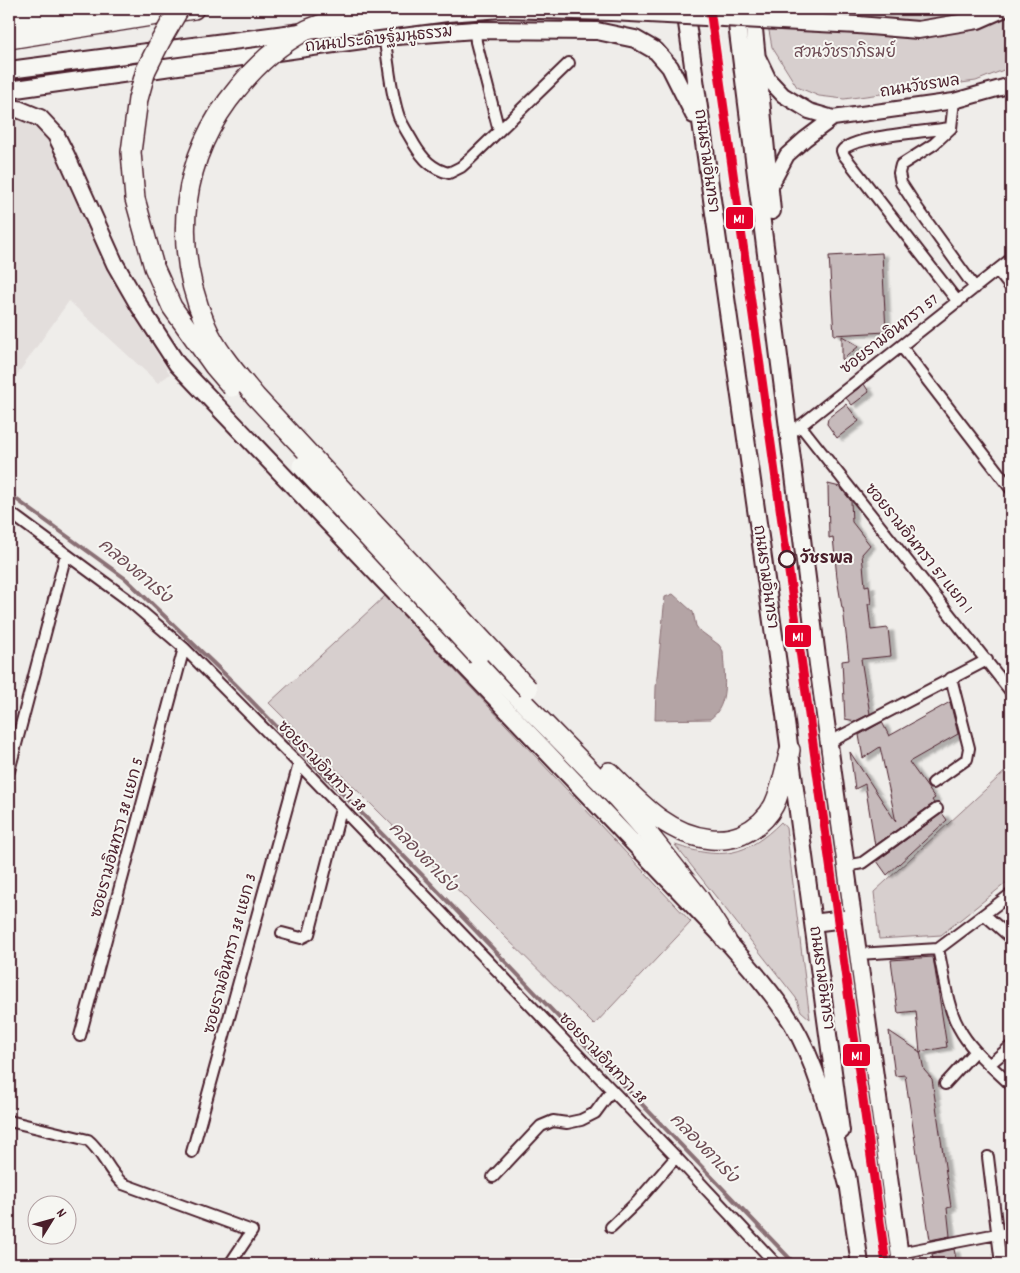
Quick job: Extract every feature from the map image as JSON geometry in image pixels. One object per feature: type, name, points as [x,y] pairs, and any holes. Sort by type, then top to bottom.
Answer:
[{"type":"highway","points":[[9,22],[88,9]]},
{"type":"highway","points":[[179,9],[146,70],[138,99],[131,152],[135,199],[154,267],[172,307],[214,366],[474,664],[616,797],[646,831],[699,898],[726,940]]},
{"type":"highway","points":[[9,39],[194,9]]},
{"type":"highway","points":[[376,9],[343,17],[308,30],[276,50],[247,76],[224,104],[209,129],[197,155],[189,194],[185,236],[190,279],[206,328],[227,361],[256,397],[528,688],[646,809],[664,823],[683,833],[720,840],[736,837],[750,831],[764,819],[773,807],[779,794],[790,750]]},
{"type":"main road","points":[[9,70],[447,13],[502,9],[601,12],[918,30],[978,20],[1003,9]]},
{"type":"main road","points":[[597,31],[630,14],[633,9]]},
{"type":"main road","name":"ถนนรามอินทรา","points":[[685,9],[790,750],[860,1264]]},
{"type":"main road","points":[[735,9],[777,335],[794,431],[828,743],[900,1258]]},
{"type":"main road","points":[[752,9],[776,254],[777,335]]},
{"type":"main road","name":"ถนนประดิษฐ์มนูธรรม","points":[[9,90],[384,36],[475,30],[597,31],[635,38],[656,51],[670,67],[701,130]]},
{"type":"main road","name":"ถนนวัชรพล","points":[[755,52],[769,80],[783,95],[809,111],[833,118],[954,100],[1011,85]]},
{"type":"main road","points":[[9,109],[18,110],[40,118],[56,135],[115,264],[138,304],[177,364],[264,456],[474,664]]},
{"type":"main road","name":"ถนนวัชรพล","points":[[770,187],[787,155],[804,139],[833,118]]},
{"type":"main road","points":[[813,923],[852,918]]},
{"type":"main road","points":[[726,940],[759,978],[793,1025],[817,1079],[848,1185]]},
{"type":"street","points":[[475,30],[476,42],[499,131]]},
{"type":"street","points":[[384,36],[398,115],[423,157],[437,170],[449,173],[460,167],[569,63]]},
{"type":"street","points":[[954,100],[951,128],[934,144],[901,165],[899,173],[901,183],[918,209],[975,288]]},
{"type":"street","points":[[951,128],[885,136],[846,146],[842,151],[958,302]]},
{"type":"street","name":"ซอยรามอินทรา 57","points":[[794,431],[1011,259]]},
{"type":"street","points":[[997,270],[1011,288]]},
{"type":"street","points":[[901,346],[1011,489]]},
{"type":"street","name":"ซอยรามอินทรา 57 แยก 1","points":[[794,431],[987,660],[1011,692]]},
{"type":"street","name":"ซอยรามอินทรา 38","points":[[9,512],[128,599],[184,648],[299,764],[676,1157],[776,1264]]},
{"type":"street","points":[[9,771],[66,554]]},
{"type":"street","name":"ซอยรามอินทรา 38 แยก 5","points":[[80,1036],[184,648]]},
{"type":"street","points":[[828,743],[987,660]]},
{"type":"street","points":[[933,783],[968,759],[969,748],[952,678]]},
{"type":"street","name":"ซอยรามอินทรา 38 แยก 3","points":[[192,1152],[299,764]]},
{"type":"street","points":[[282,934],[301,938],[309,934],[341,809]]},
{"type":"street","points":[[846,866],[862,863],[937,809]]},
{"type":"street","points":[[858,954],[938,949],[1011,894]]},
{"type":"street","points":[[985,915],[1011,938]]},
{"type":"street","points":[[938,949],[949,1001],[958,1027],[975,1051],[1011,1086]]},
{"type":"street","points":[[990,1064],[1011,1046]]},
{"type":"street","points":[[945,1084],[975,1051]]},
{"type":"street","points":[[493,1178],[541,1126],[553,1121],[567,1123],[581,1120],[595,1113],[612,1090]]},
{"type":"street","points":[[9,1121],[88,1140],[95,1146],[109,1170],[123,1184],[252,1231],[230,1264]]},
{"type":"street","points":[[610,1227],[638,1201],[676,1157]]},
{"type":"street","points":[[988,1157],[1001,1264]]},
{"type":"street","points":[[900,1258],[997,1234],[1011,1234]]},
{"type":"shaded area","points":[[9,117],[32,122],[47,137],[125,302],[170,374],[158,383],[69,301],[9,386]]},
{"type":"shaded area","points":[[673,594],[693,612],[696,626],[699,630],[719,645],[723,651],[725,679],[723,697],[721,706],[710,719],[655,720],[656,687],[665,597]]},
{"type":"green space","name":"สวนวัชราภิรมย์","points":[[765,9],[1011,9],[1011,67],[976,81],[844,99],[819,96],[797,87],[772,47]]},
{"type":"green space","points":[[385,596],[691,922],[594,1025],[269,703]]},
{"type":"green space","points":[[1011,766],[1011,879],[941,935],[879,939],[874,892]]},
{"type":"green space","points":[[781,822],[786,828],[810,1019],[801,1011],[796,998],[675,845],[706,853],[720,854],[732,852],[744,849],[756,842]]},
{"type":"building","points":[[882,253],[886,332],[834,335],[829,256]]},
{"type":"building","points":[[842,336],[859,346],[842,360]]},
{"type":"building","points":[[864,384],[869,392],[852,405],[846,398]]},
{"type":"building","points":[[846,404],[859,421],[837,438],[827,424],[828,418]]},
{"type":"building","points":[[828,484],[840,487],[851,501],[852,522],[870,545],[862,554],[865,586],[869,585],[871,604],[868,604],[871,630],[888,628],[891,656],[861,659],[870,714],[856,721],[845,719],[842,661],[849,660],[833,537],[829,538]]},
{"type":"building","points":[[950,702],[958,734],[909,762],[935,798],[932,800],[934,803],[875,846],[865,784],[855,789],[850,752],[896,822],[880,747],[863,758],[859,735],[882,722],[889,736]]},
{"type":"building","points":[[942,813],[947,820],[887,875],[877,861]]},
{"type":"building","points":[[933,957],[947,1047],[920,1052],[916,1011],[898,1013],[891,960]]},
{"type":"building","points":[[889,1031],[920,1052],[924,1070],[932,1079],[951,1207],[947,1208],[950,1236],[930,1240],[905,1075],[895,1076]]},
{"type":"building","points":[[954,1249],[957,1264],[934,1264],[932,1254]]},
{"type":"waterway","name":"คลองตาเร่ง","points":[[9,494],[126,579],[234,683],[430,883],[795,1264]]},
{"type":"transit line","name":"M1","points":[[710,9],[886,1264]]},
{"type":"place","name":"วัชรพล","points":[[787,559]]}]
